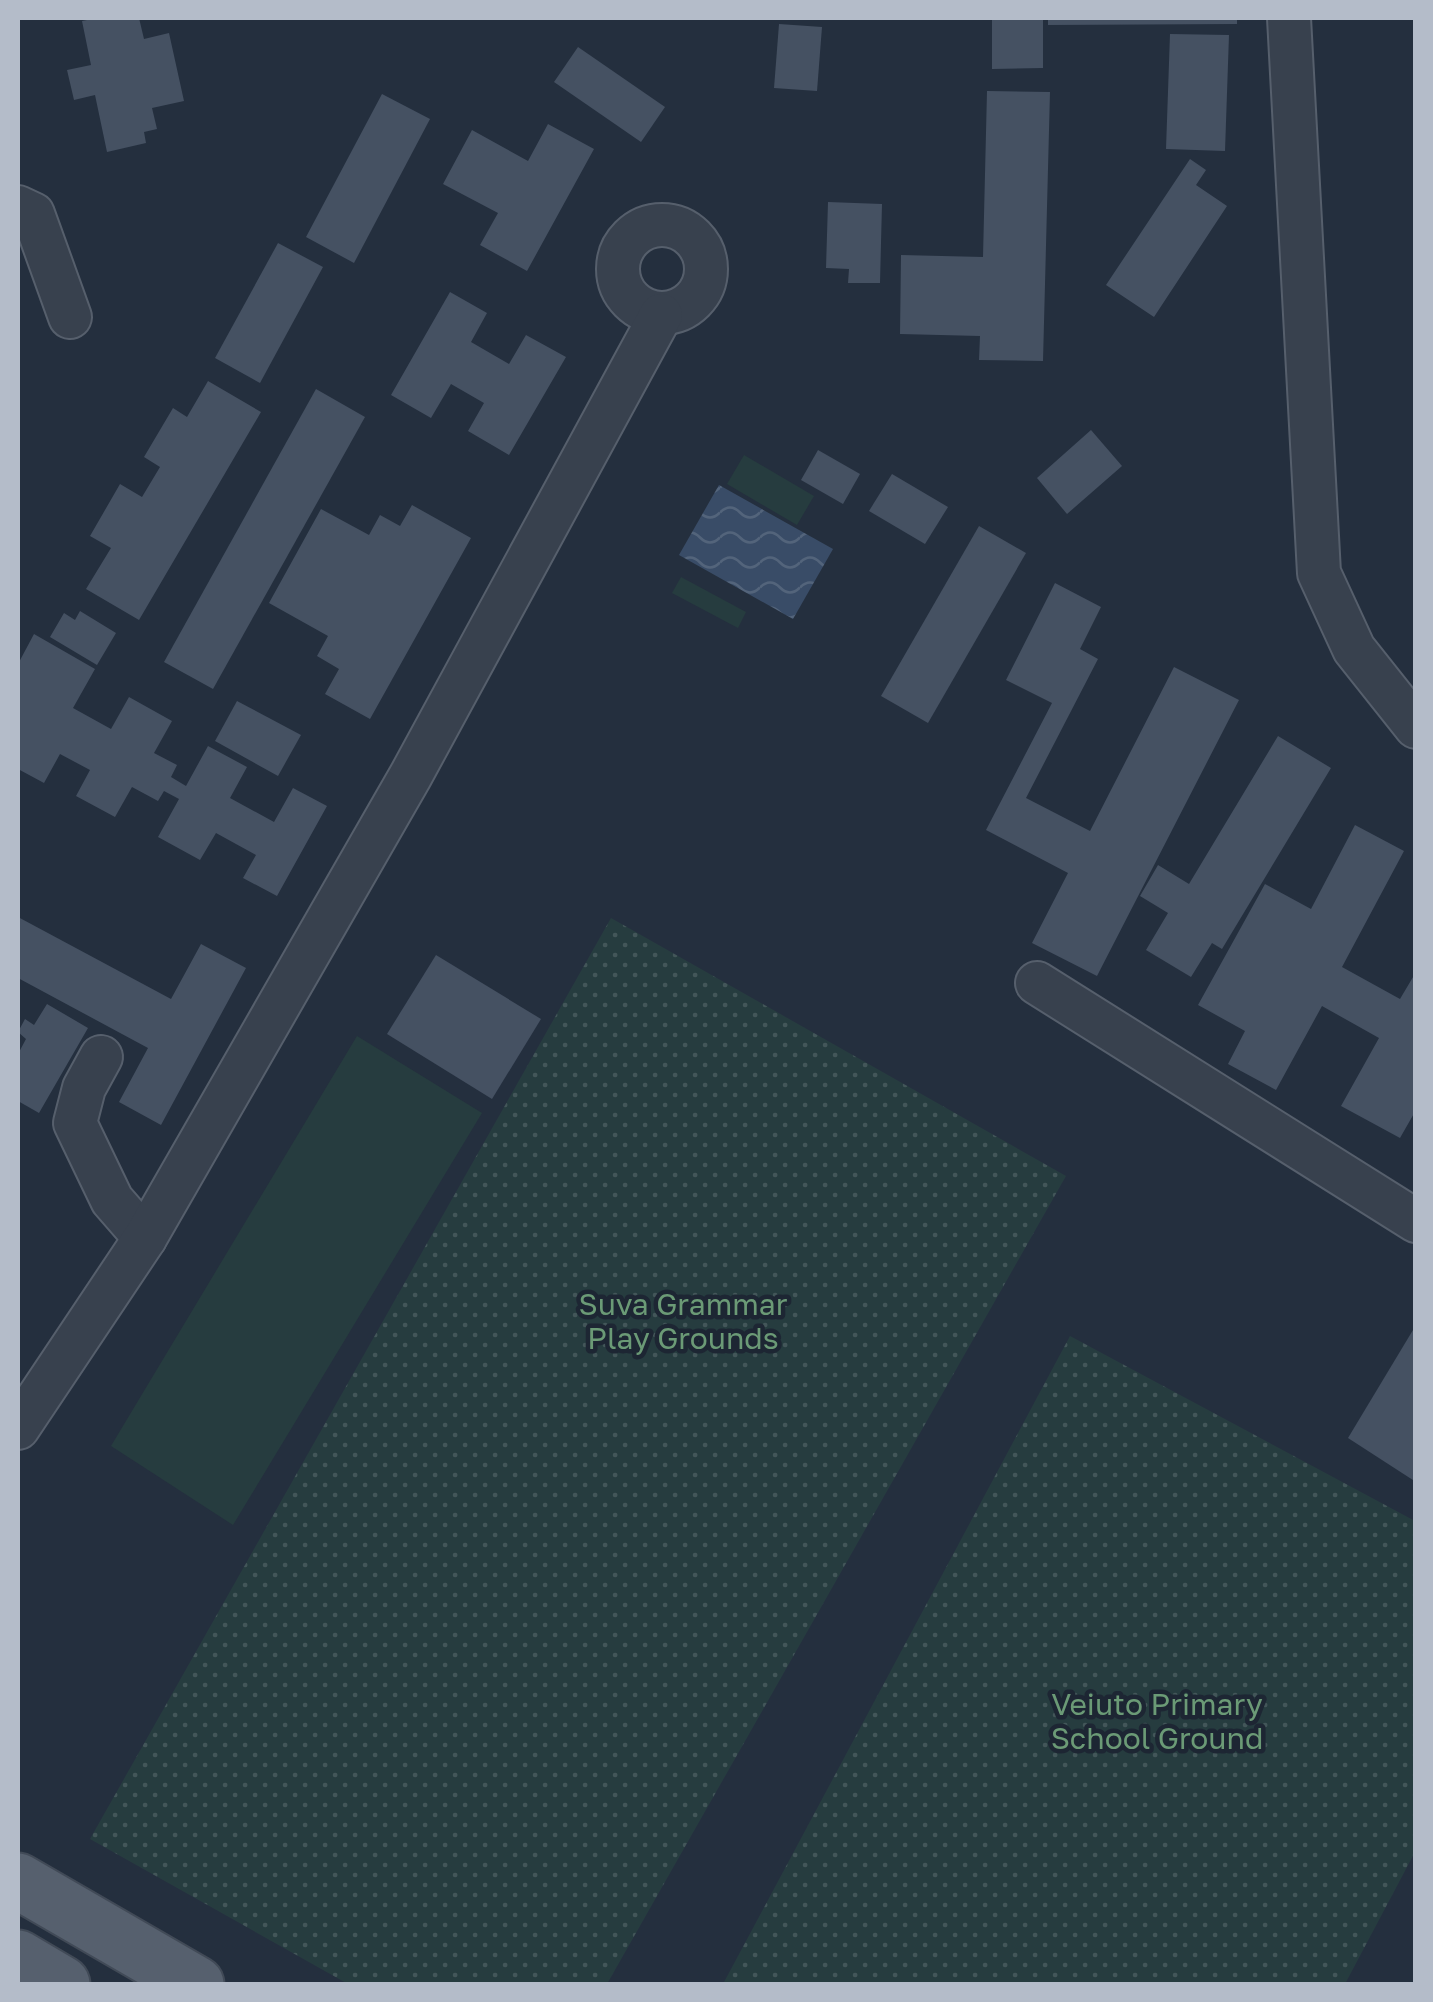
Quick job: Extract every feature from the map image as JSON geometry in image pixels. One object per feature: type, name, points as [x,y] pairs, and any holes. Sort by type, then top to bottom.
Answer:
[{"type":"main road","points":[[18,1881],[196,1984]]},
{"type":"main road","points":[[18,1958],[62,1984]]},
{"type":"street","points":[[1288,18],[1319,572],[1354,649],[1416,727]]},
{"type":"street","points":[[18,207],[32,214],[70,316]]},
{"type":"street","points":[[18,1428],[144,1238],[411,775],[660,315]]},
{"type":"street","points":[[1038,983],[1416,1221]]},
{"type":"street","points":[[101,1057],[84,1088],[75,1123],[112,1200],[144,1238]]},
{"type":"green space","points":[[744,455],[814,496],[797,525],[727,484]]},
{"type":"green space","points":[[681,577],[746,612],[738,628],[672,593]]},
{"type":"green space","name":"Suva Grammar Play Grounds","points":[[611,918],[1066,1176],[607,1984],[348,1984],[90,1839]]},
{"type":"green space","points":[[357,1036],[482,1113],[233,1525],[111,1446]]},
{"type":"green space","name":"Veiuto Primary School Ground","points":[[1070,1336],[1415,1521],[1415,1852],[1345,1984],[723,1984]]},
{"type":"water","points":[[719,485],[833,549],[793,619],[679,555]]},
{"type":"building","points":[[139,18],[144,39],[169,33],[184,101],[152,108],[157,129],[144,132],[146,143],[107,152],[95,95],[74,100],[67,70],[91,65],[82,21]]},
{"type":"building","points":[[992,18],[1043,18],[1043,68],[992,69]]},
{"type":"building","points":[[1048,18],[1237,18],[1237,24],[1048,25]]},
{"type":"building","points":[[779,24],[822,27],[817,91],[774,88]]},
{"type":"building","points":[[1170,34],[1229,35],[1225,151],[1166,149]]},
{"type":"building","points":[[578,47],[665,107],[641,142],[554,82]]},
{"type":"building","points":[[987,91],[1050,92],[1043,361],[979,360],[980,336],[900,334],[901,255],[983,257]]},
{"type":"building","points":[[382,94],[430,119],[354,263],[306,237]]},
{"type":"building","points":[[548,124],[594,149],[527,271],[480,245],[498,213],[443,184],[472,130],[528,161]]},
{"type":"building","points":[[1190,159],[1206,170],[1196,185],[1227,206],[1154,317],[1106,285]]},
{"type":"building","points":[[828,202],[882,204],[880,283],[848,283],[849,269],[826,268]]},
{"type":"building","points":[[278,243],[323,267],[260,383],[215,358]]},
{"type":"building","points":[[450,292],[487,313],[471,342],[509,364],[526,335],[566,357],[509,455],[468,431],[484,403],[451,384],[431,418],[391,395]]},
{"type":"building","points":[[208,381],[261,412],[139,620],[86,589],[111,548],[90,536],[120,484],[142,497],[160,467],[144,457],[173,408],[187,417]]},
{"type":"building","points":[[316,389],[365,417],[213,689],[164,662]]},
{"type":"building","points":[[1091,430],[1122,466],[1067,514],[1037,478]]},
{"type":"building","points":[[818,450],[860,474],[843,504],[801,480]]},
{"type":"building","points":[[892,474],[948,507],[925,544],[869,511]]},
{"type":"building","points":[[412,505],[471,538],[370,719],[325,694],[339,669],[317,656],[328,636],[269,603],[321,509],[369,535],[380,515],[400,526]]},
{"type":"building","points":[[979,526],[1026,553],[928,723],[881,696]]},
{"type":"building","points":[[1055,583],[1101,607],[1080,649],[1098,659],[1026,798],[1090,831],[1174,667],[1239,700],[1097,976],[1032,943],[1068,873],[986,830],[1052,703],[1006,680]]},
{"type":"building","points":[[80,611],[116,633],[97,665],[50,637],[64,613],[75,620]]},
{"type":"building","points":[[34,634],[95,669],[73,708],[111,729],[129,697],[172,721],[154,753],[177,765],[171,777],[186,786],[208,746],[247,767],[230,798],[274,822],[293,788],[327,806],[277,896],[243,878],[256,855],[216,833],[200,860],[158,837],[179,799],[164,791],[158,801],[132,787],[115,817],[76,796],[90,770],[60,754],[44,783],[18,769],[18,664]]},
{"type":"building","points":[[237,701],[301,735],[278,776],[215,741]]},
{"type":"building","points":[[1278,736],[1331,768],[1222,949],[1212,943],[1191,977],[1146,950],[1168,913],[1140,896],[1158,865],[1189,884]]},
{"type":"building","points":[[1355,825],[1404,851],[1342,967],[1400,999],[1416,972],[1416,1110],[1400,1138],[1341,1106],[1379,1038],[1322,1006],[1276,1090],[1228,1064],[1245,1031],[1198,1005],[1265,884],[1311,909]]},
{"type":"building","points":[[18,917],[171,999],[201,944],[246,968],[161,1125],[119,1102],[148,1048],[18,978]]},
{"type":"building","points":[[436,955],[541,1019],[492,1099],[387,1034]]},
{"type":"building","points":[[47,1004],[88,1028],[39,1113],[18,1101],[18,1054],[26,1039],[18,1032],[25,1019],[34,1025]]},
{"type":"building","points":[[1416,1325],[1416,1482],[1348,1438]]}]
